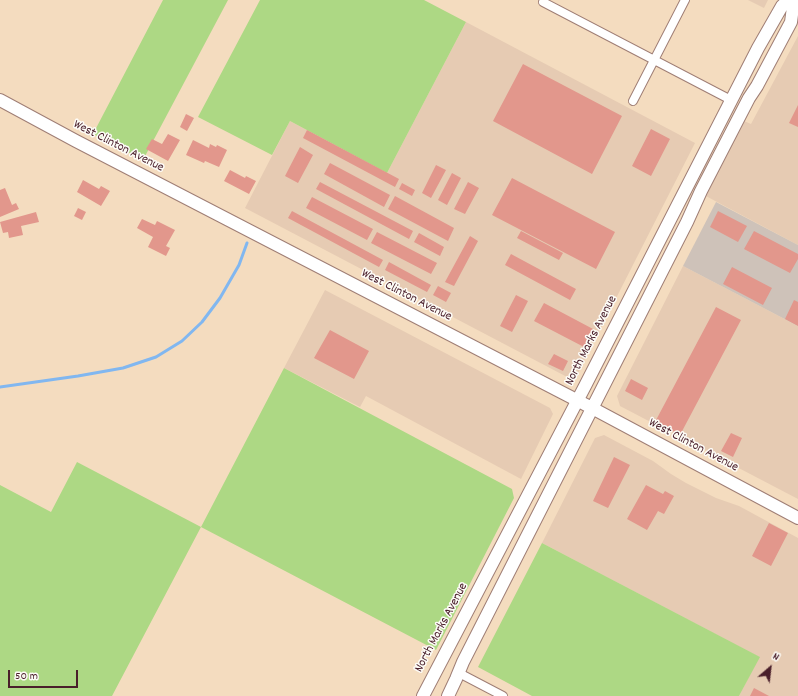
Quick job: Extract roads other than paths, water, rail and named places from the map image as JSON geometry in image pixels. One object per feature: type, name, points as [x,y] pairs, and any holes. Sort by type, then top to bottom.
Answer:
[{"type":"main road","name":"North Marks Avenue","points":[[423,696],[758,48],[782,6],[788,0]]},
{"type":"main road","points":[[448,696],[463,662],[684,228],[701,191],[749,98],[758,86],[791,22],[794,0]]},
{"type":"main road","points":[[749,98],[753,79],[762,57],[758,48]]},
{"type":"main road","name":"West Clinton Avenue","points":[[0,100],[83,145],[577,400],[798,518]]},
{"type":"street","points":[[544,0],[543,2],[732,100]]},
{"type":"street","points":[[633,101],[685,0]]},
{"type":"street","points":[[459,673],[502,696]]},
{"type":"waterway","points":[[0,387],[123,368],[156,357],[182,341],[202,322],[220,298],[239,265],[247,243]]}]
